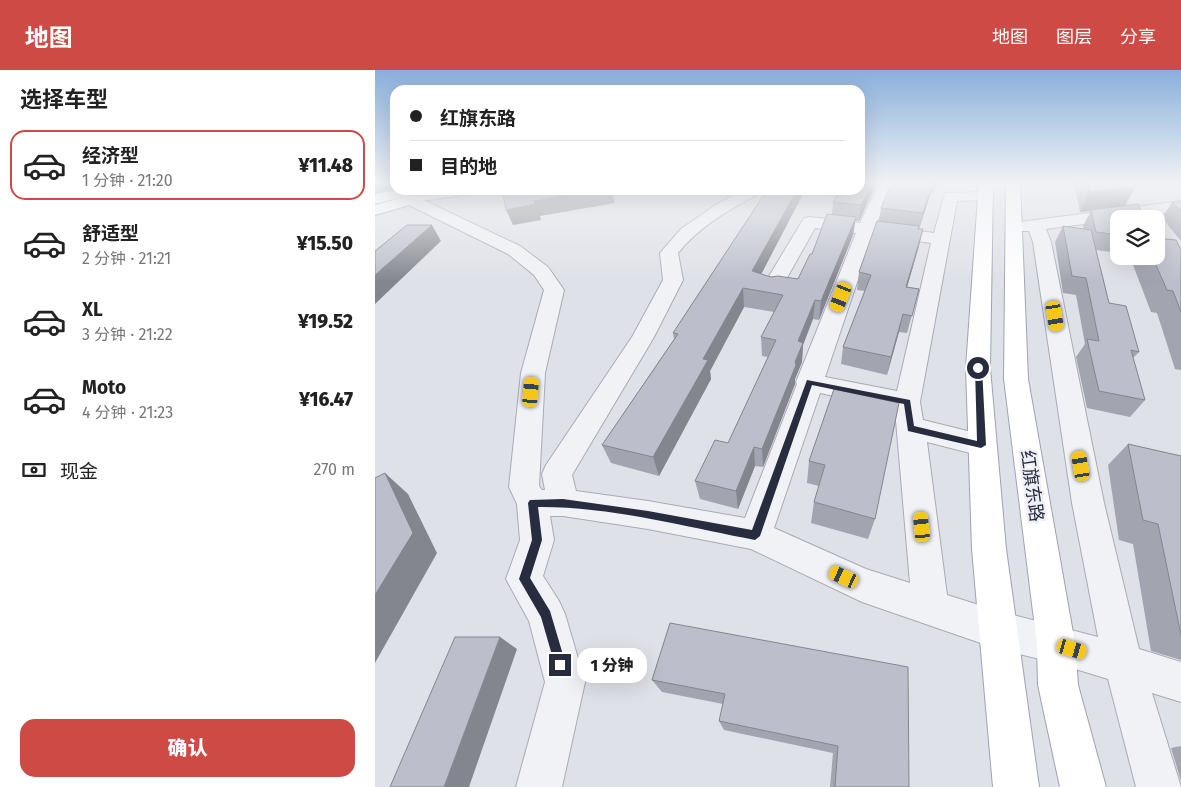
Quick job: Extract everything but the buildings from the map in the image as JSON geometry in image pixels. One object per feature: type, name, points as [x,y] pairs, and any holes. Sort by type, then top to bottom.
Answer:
[{"type":"main road","points":[[985,215],[978,368],[981,445],[989,549],[1017,787]]},
{"type":"main road","name":"红旗东路","points":[[1022,215],[1025,226],[1017,379],[1056,644],[1058,685],[1083,787]]},
{"type":"street","points":[[460,215],[514,250],[541,271],[554,290],[549,319],[533,373],[524,487],[548,503],[648,515],[755,536],[862,585],[998,630],[1056,644],[1181,682]]},
{"type":"street","points":[[539,787],[565,682],[546,614],[524,579],[557,474],[643,337],[673,280],[669,253],[677,241],[710,215]]},
{"type":"street","points":[[755,536],[809,382],[872,215]]},
{"type":"street","points":[[930,606],[909,415],[946,215]]},
{"type":"street","points":[[1025,226],[1107,215]]},
{"type":"street","points":[[772,288],[810,222],[941,239]]},
{"type":"street","points":[[1025,226],[1042,242],[1087,503],[1123,664],[1159,787]]},
{"type":"street","points":[[809,382],[909,415],[981,445]]},
{"type":"route","points":[[560,665],[546,614],[524,579],[537,540],[533,503],[563,503],[648,515],[755,536],[809,382],[907,402],[911,428],[981,445],[978,368]]}]
